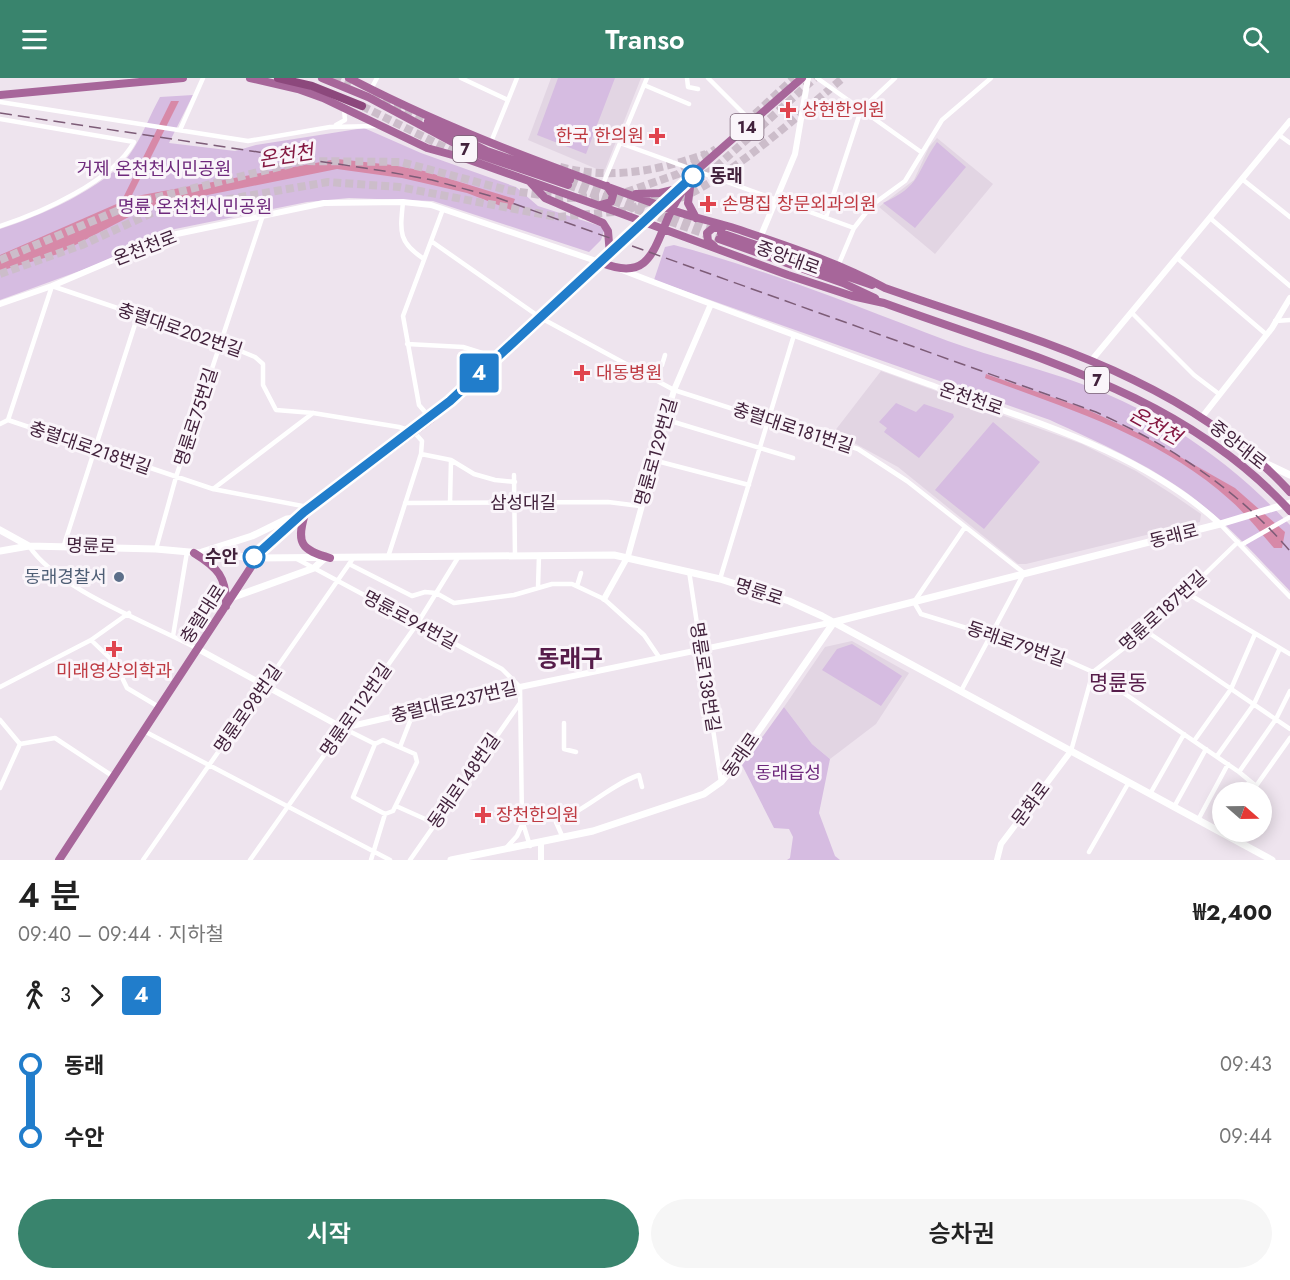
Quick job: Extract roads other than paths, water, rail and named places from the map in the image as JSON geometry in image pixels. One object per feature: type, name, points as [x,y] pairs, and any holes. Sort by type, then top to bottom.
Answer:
[{"type":"highway","points":[[278,78],[312,86],[362,106]]},
{"type":"main road","points":[[0,95],[183,78]]},
{"type":"main road","name":"중앙대로","points":[[250,78],[298,89],[344,108],[427,148],[645,222],[852,296],[884,303],[1105,384],[1194,429],[1232,456],[1287,504],[1290,511]]},
{"type":"main road","name":"7","points":[[322,78],[368,97],[471,152],[569,183],[471,144],[408,108]]},
{"type":"main road","name":"중앙대로","points":[[349,78],[408,108],[604,185],[696,218],[736,228],[838,266],[885,288],[1119,371],[1202,417],[1259,460],[1290,492]]},
{"type":"main road","name":"충렬대로","points":[[59,860],[257,558],[274,537],[431,419],[645,222],[694,173],[802,78]]},
{"type":"main road","points":[[530,182],[545,198],[603,223],[608,231],[606,258],[612,267],[629,268],[640,267],[651,258],[672,210],[694,173]]},
{"type":"main road","points":[[694,173],[688,203],[696,218]]},
{"type":"main road","points":[[598,206],[611,202],[613,195],[604,185]]},
{"type":"main road","points":[[629,194],[654,194],[679,188]]},
{"type":"main road","points":[[718,249],[708,241],[709,231],[713,228],[736,228]]},
{"type":"main road","points":[[720,236],[844,280],[885,288]]},
{"type":"main road","points":[[844,280],[884,303]]},
{"type":"main road","points":[[1259,460],[1290,475]]},
{"type":"main road","name":"동래로","points":[[451,860],[541,844],[593,831],[704,794],[721,782],[834,622],[1222,524],[1287,504]]},
{"type":"main road","points":[[193,553],[252,536],[287,519],[301,516],[300,531],[303,544],[311,552],[328,558]]},
{"type":"main road","points":[[0,530],[29,546]]},
{"type":"main road","name":"명륜로","points":[[0,551],[29,546],[64,545],[156,549],[257,558],[628,556],[720,579],[797,604],[1212,826]]},
{"type":"main road","points":[[193,553],[220,572],[226,589],[226,606]]},
{"type":"main road","points":[[231,598],[314,568],[328,558]]},
{"type":"main road","name":"명륜로","points":[[1241,842],[1272,860]]},
{"type":"street","points":[[180,130],[204,78]]},
{"type":"street","points":[[371,90],[377,78]]},
{"type":"street","points":[[461,78],[508,100]]},
{"type":"street","points":[[491,142],[518,78]]},
{"type":"street","points":[[604,185],[647,78]]},
{"type":"street","points":[[687,78],[688,87],[698,89]]},
{"type":"street","points":[[708,78],[752,122]]},
{"type":"street","points":[[760,238],[795,154],[808,78]]},
{"type":"street","points":[[817,78],[921,152]]},
{"type":"street","points":[[826,217],[861,110],[895,78]]},
{"type":"street","points":[[838,266],[854,228],[872,205],[905,181],[942,120],[991,78]]},
{"type":"street","points":[[644,85],[689,104]]},
{"type":"street","points":[[0,102],[248,141],[330,127],[382,126]]},
{"type":"street","points":[[330,127],[345,120],[344,108]]},
{"type":"street","points":[[0,119],[134,142],[110,169],[80,190],[52,207],[0,226]]},
{"type":"street","points":[[1091,361],[1290,121]]},
{"type":"street","points":[[1279,135],[1290,143]]},
{"type":"street","points":[[620,143],[694,173],[854,228]]},
{"type":"street","points":[[1242,179],[1290,217]]},
{"type":"street","points":[[403,202],[401,224],[403,242],[407,248],[424,259]]},
{"type":"street","name":"온천천로","points":[[0,304],[52,286],[172,235],[262,218],[324,203],[403,202],[443,209],[606,258]]},
{"type":"street","points":[[431,419],[419,405],[403,316],[443,209]]},
{"type":"street","name":"명륜로75번길","points":[[156,549],[176,477],[262,218]]},
{"type":"street","points":[[1210,218],[1290,286]]},
{"type":"street","name":"충렬대로181번길","points":[[431,241],[541,318],[674,390],[858,449],[907,482],[1024,573]]},
{"type":"street","points":[[1177,258],[1267,335]]},
{"type":"street","name":"온천천로","points":[[612,267],[1046,424],[1100,447],[1168,485],[1222,524],[1290,597]]},
{"type":"street","points":[[0,424],[8,420],[52,286]]},
{"type":"street","name":"충렬대로202번길","points":[[52,286],[221,343],[255,357],[263,364],[263,385],[276,410],[313,413],[414,432]]},
{"type":"street","points":[[1202,417],[1267,335],[1290,298]]},
{"type":"street","name":"명륜로129번길","points":[[604,599],[628,556],[664,419],[711,304]]},
{"type":"street","points":[[1131,312],[1194,375],[1219,394]]},
{"type":"street","points":[[64,545],[138,315]]},
{"type":"street","points":[[1275,321],[1290,320]]},
{"type":"street","points":[[720,579],[795,334]]},
{"type":"street","points":[[407,344],[463,347],[498,358]]},
{"type":"street","points":[[662,365],[665,355]]},
{"type":"street","points":[[213,489],[313,413]]},
{"type":"street","points":[[664,419],[793,458]]},
{"type":"street","name":"충렬대로218번길","points":[[8,420],[213,489],[313,508]]},
{"type":"street","points":[[388,557],[421,454],[422,441],[414,432]]},
{"type":"street","points":[[421,454],[451,460],[474,474],[514,482]]},
{"type":"street","points":[[450,503],[451,460]]},
{"type":"street","points":[[653,460],[749,485]]},
{"type":"street","points":[[514,475],[515,556]]},
{"type":"street","name":"삼성대길","points":[[405,503],[608,502],[640,506]]},
{"type":"street","name":"명륜로187번길","points":[[1093,672],[1146,631],[1185,592],[1240,544],[1290,517]]},
{"type":"street","points":[[914,602],[965,527]]},
{"type":"street","points":[[29,546],[44,565],[81,591],[129,613],[375,744]]},
{"type":"street","points":[[173,636],[193,553]]},
{"type":"street","points":[[538,588],[539,555]]},
{"type":"street","name":"명륜로112번길","points":[[250,860],[417,624],[459,556]]},
{"type":"street","name":"명륜로98번길","points":[[143,860],[354,557]]},
{"type":"street","name":"명륜로94번길","points":[[296,558],[502,669],[520,687]]},
{"type":"street","points":[[349,564],[412,597],[425,592],[436,593],[454,603],[513,595],[563,583],[577,586],[604,599],[644,634],[659,657]]},
{"type":"street","name":"명륜로138번길","points":[[689,571],[721,782]]},
{"type":"street","points":[[577,586],[581,573]]},
{"type":"street","points":[[961,691],[1024,573]]},
{"type":"street","points":[[1185,592],[1290,654]]},
{"type":"street","name":"동래로79번길","points":[[914,602],[921,614],[1057,656],[1093,672],[1239,771],[1249,782]]},
{"type":"street","points":[[0,687],[91,640],[129,613]]},
{"type":"street","name":"충렬대로237번길","points":[[343,728],[520,687],[834,622]]},
{"type":"street","points":[[1146,631],[1290,729]]},
{"type":"street","points":[[1194,741],[1231,689],[1255,633]]},
{"type":"street","points":[[91,640],[115,663],[127,688],[159,707]]},
{"type":"street","points":[[1217,756],[1254,704],[1280,648]]},
{"type":"street","points":[[1071,751],[1093,672]]},
{"type":"street","points":[[520,687],[522,825],[530,846]]},
{"type":"street","points":[[1239,771],[1276,719],[1290,691]]},
{"type":"street","name":"동래로148번길","points":[[410,860],[520,703]]},
{"type":"street","points":[[400,747],[414,711]]},
{"type":"street","points":[[0,720],[20,744]]},
{"type":"street","points":[[564,723],[564,749],[576,753]]},
{"type":"street","points":[[144,731],[390,860]]},
{"type":"street","points":[[1150,794],[1184,734]]},
{"type":"street","points":[[20,744],[55,738],[114,777]]},
{"type":"street","points":[[1259,782],[1290,738]]},
{"type":"street","points":[[383,740],[400,747],[414,754],[417,762],[393,812],[385,814],[354,797],[375,744],[383,740]]},
{"type":"street","points":[[0,788],[20,744]]},
{"type":"street","points":[[1174,807],[1206,749]]},
{"type":"street","name":"문화로","points":[[997,860],[1001,844],[1071,751]]},
{"type":"street","points":[[1198,820],[1228,764]]},
{"type":"street","points":[[563,838],[556,822],[585,809],[627,779],[639,775],[642,788]]},
{"type":"street","points":[[1089,852],[1129,782]]},
{"type":"street","points":[[396,806],[434,823]]},
{"type":"street","points":[[371,860],[385,814]]},
{"type":"street","points":[[505,849],[517,836],[522,825]]},
{"type":"street","points":[[541,844],[541,860]]},
{"type":"tunnel","points":[[333,78],[350,86]]},
{"type":"tunnel","points":[[755,114],[794,78]]},
{"type":"tunnel","points":[[686,187],[715,168],[815,78]]},
{"type":"tunnel","points":[[657,204],[677,199],[727,172],[843,78]]},
{"type":"tunnel","points":[[372,96],[434,124]]},
{"type":"tunnel","points":[[362,106],[458,154]]},
{"type":"tunnel","points":[[0,260],[138,202],[303,161],[401,162],[507,190],[561,198],[612,197],[678,174],[716,149]]},
{"type":"tunnel","points":[[560,167],[597,173],[634,172],[670,165],[706,154]]},
{"type":"tunnel","points":[[570,180],[714,231]]},
{"type":"tunnel","points":[[0,274],[82,245],[154,212],[328,182],[399,187],[557,217],[624,211],[672,194]]},
{"type":"tunnel","points":[[568,185],[719,239]]},
{"type":"railway","points":[[0,113],[384,171],[432,180],[498,198],[1096,412],[1176,454],[1225,488],[1269,528],[1290,551]]},
{"type":"metro line","name":"4","points":[[254,557],[304,512],[450,401],[693,176]]},
{"type":"place","name":"상현한의원","points":[[788,110]]},
{"type":"place","name":"한국 한의원","points":[[657,136]]},
{"type":"place","name":"동래","points":[[693,176]]},
{"type":"place","name":"손명집 창문외과의원","points":[[708,204]]},
{"type":"place","name":"대동병원","points":[[582,373]]},
{"type":"place","name":"수안","points":[[254,557]]},
{"type":"place","name":"동래경찰서","points":[[119,577]]},
{"type":"place","name":"미래영상의학과","points":[[114,649]]},
{"type":"place","name":"장천한의원","points":[[483,815]]},
{"type":"district","name":"동래구","points":[[570,658]]},
{"type":"district","name":"명륜동","points":[[1118,683]]},
{"type":"water label","name":"온천천","points":[[286,156]]},
{"type":"water label","name":"온천천","points":[[1155,426]]},
{"type":"park label","name":"거제 온천천시민공원","points":[[154,169]]},
{"type":"park label","name":"명륜 온천천시민공원","points":[[195,207]]},
{"type":"park label","name":"동래읍성","points":[[788,773]]}]
